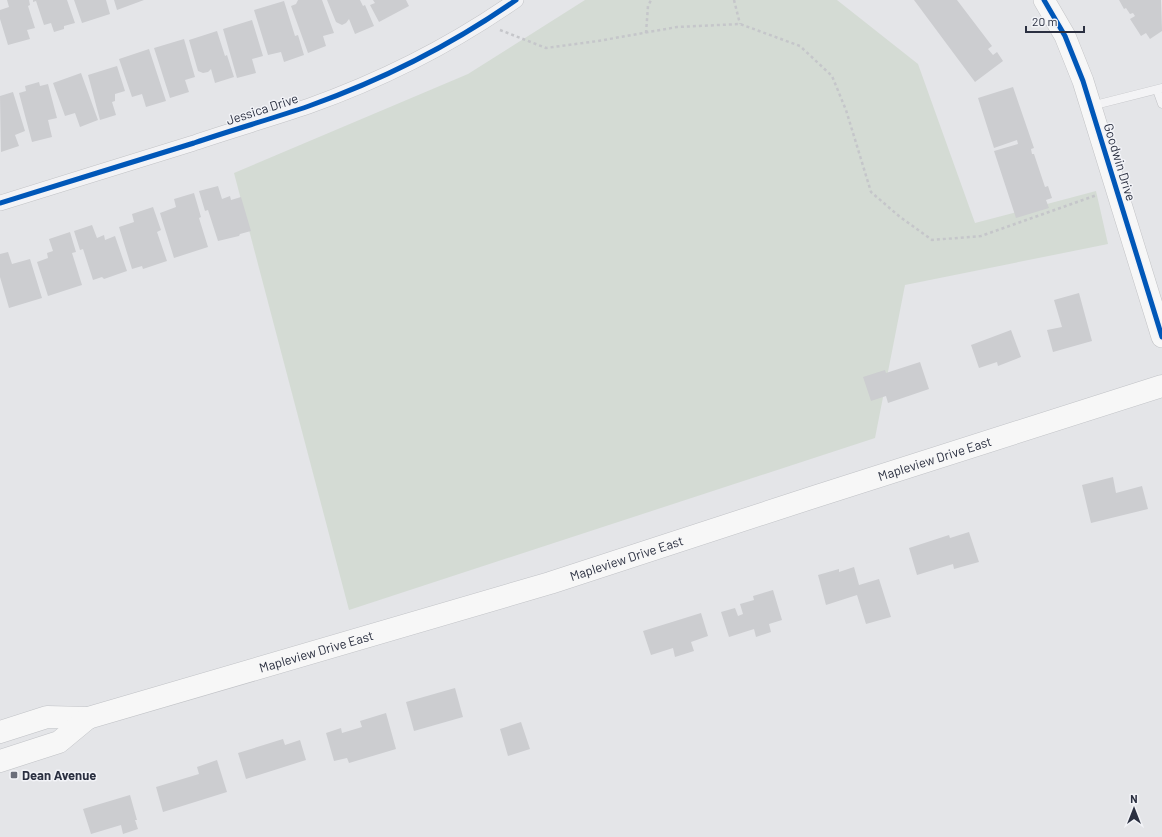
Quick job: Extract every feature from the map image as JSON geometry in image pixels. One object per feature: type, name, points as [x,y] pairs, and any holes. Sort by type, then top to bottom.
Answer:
[{"type":"main road","name":"Mapleview Drive East","points":[[0,732],[46,717],[88,718],[550,583],[1162,386]]},
{"type":"main road","name":"Mapleview Drive East","points":[[0,761],[59,742],[88,718]]},
{"type":"street","name":"Jessica Drive","points":[[0,203],[324,100],[403,66],[454,39],[516,0]]},
{"type":"street","name":"Goodwin Drive","points":[[1044,0],[1065,36],[1083,81],[1162,337]]},
{"type":"lane","points":[[1091,106],[1160,89],[1162,104]]},
{"type":"path","points":[[646,33],[648,6],[650,0]]},
{"type":"path","points":[[734,0],[740,24]]},
{"type":"path","points":[[481,23],[546,48],[677,28],[740,24],[800,46],[832,76],[846,110],[871,192],[900,218],[932,240],[981,236],[1117,188]]},
{"type":"shaded area","points":[[585,0],[837,0],[918,64],[975,223],[1096,191],[1108,244],[905,285],[875,438],[349,610],[234,173],[468,74]]},
{"type":"building","points":[[7,0],[29,0],[30,5],[28,6],[35,28],[27,30],[30,39],[8,45],[0,19],[0,10],[9,7]]},
{"type":"building","points":[[33,0],[67,0],[75,23],[64,26],[64,29],[54,32],[51,23],[44,25],[36,1],[33,2]]},
{"type":"building","points":[[74,0],[106,0],[110,14],[82,23]]},
{"type":"building","points":[[114,0],[144,0],[117,10]]},
{"type":"building","points":[[298,0],[322,0],[334,33],[323,36],[326,46],[308,53],[291,6],[296,4]]},
{"type":"building","points":[[327,0],[360,0],[363,6],[365,5],[374,26],[355,34],[349,19],[342,25],[336,22]]},
{"type":"building","points":[[373,0],[406,0],[409,6],[379,22],[370,5],[375,3]]},
{"type":"building","points":[[914,0],[957,0],[992,46],[988,49],[993,55],[997,52],[1003,61],[975,82]]},
{"type":"building","points":[[1119,0],[1161,0],[1162,31],[1150,39],[1146,33],[1141,36],[1130,19],[1135,16],[1133,13],[1130,14],[1126,8],[1124,9]]},
{"type":"building","points":[[284,1],[295,36],[298,35],[304,55],[284,62],[281,52],[268,55],[254,10]]},
{"type":"building","points":[[252,20],[263,56],[252,59],[256,73],[237,78],[223,29]]},
{"type":"building","points":[[217,31],[234,77],[215,83],[211,69],[208,72],[203,73],[198,71],[189,40]]},
{"type":"building","points":[[184,39],[195,77],[185,80],[189,92],[170,98],[154,48]]},
{"type":"building","points":[[149,49],[166,101],[146,107],[142,94],[132,97],[119,59]]},
{"type":"building","points":[[117,66],[125,91],[115,94],[115,101],[112,102],[116,115],[100,120],[88,75]]},
{"type":"building","points":[[81,73],[98,120],[80,127],[75,113],[65,116],[53,83]]},
{"type":"building","points":[[39,82],[40,86],[48,84],[57,118],[48,120],[52,137],[32,142],[19,93],[26,91],[25,86]]},
{"type":"building","points":[[1013,87],[1034,148],[1031,149],[1032,154],[1034,154],[1045,187],[1048,186],[1052,198],[1046,200],[1049,208],[1016,218],[994,151],[1018,144],[1017,140],[994,148],[978,98]]},
{"type":"building","points":[[13,92],[25,131],[15,135],[19,146],[1,152],[0,96]]},
{"type":"building","points":[[218,186],[222,199],[230,196],[231,200],[241,197],[251,231],[240,234],[239,236],[218,241],[208,210],[205,211],[199,191]]},
{"type":"building","points":[[194,193],[201,217],[199,218],[208,247],[174,258],[160,213],[176,207],[174,199]]},
{"type":"building","points":[[153,207],[161,230],[157,232],[167,261],[143,269],[142,266],[132,269],[119,227],[134,222],[132,214]]},
{"type":"building","points":[[92,225],[97,238],[104,235],[105,240],[115,236],[127,271],[104,279],[102,277],[93,280],[83,249],[80,250],[74,231]]},
{"type":"building","points":[[70,232],[76,252],[72,253],[82,285],[48,296],[37,262],[48,258],[47,253],[53,251],[49,239]]},
{"type":"building","points":[[8,252],[12,264],[30,259],[42,298],[9,308],[0,277],[0,254]]},
{"type":"building","points":[[1079,293],[1092,341],[1053,352],[1047,330],[1062,327],[1054,300]]},
{"type":"building","points":[[1011,330],[1021,357],[998,366],[997,362],[979,368],[971,345]]},
{"type":"building","points":[[920,362],[929,389],[888,403],[886,396],[871,401],[863,377],[885,370],[886,373]]},
{"type":"building","points":[[1113,477],[1116,493],[1142,486],[1148,509],[1091,523],[1082,485]]},
{"type":"building","points":[[969,532],[979,562],[954,569],[953,564],[917,575],[909,548],[949,535],[950,538]]},
{"type":"building","points":[[854,567],[859,585],[879,579],[891,617],[866,624],[857,595],[826,605],[818,575],[839,569],[839,572]]},
{"type":"building","points":[[773,590],[782,620],[769,624],[771,632],[756,637],[754,629],[729,637],[721,612],[735,608],[738,616],[743,614],[740,604],[754,600],[753,596]]},
{"type":"building","points":[[701,613],[708,636],[691,642],[694,651],[675,657],[673,648],[651,655],[643,631]]},
{"type":"building","points":[[455,688],[463,717],[414,731],[406,702]]},
{"type":"building","points":[[386,713],[396,749],[349,763],[347,758],[334,761],[326,733],[341,728],[342,733],[362,727],[360,721]]},
{"type":"building","points":[[521,722],[530,749],[508,756],[500,729]]},
{"type":"building","points":[[283,739],[285,745],[300,740],[306,760],[246,779],[238,753]]},
{"type":"building","points":[[217,760],[227,792],[163,812],[156,787],[199,774],[197,767]]},
{"type":"building","points":[[130,795],[138,829],[123,834],[121,825],[91,834],[83,809]]},
{"type":"cycle path","points":[[0,203],[295,111],[336,96],[416,60],[442,46],[516,0]]},
{"type":"cycle path","points":[[1044,0],[1065,36],[1083,81],[1162,337]]},
{"type":"place","name":"Dean Avenue","points":[[14,775]]}]
